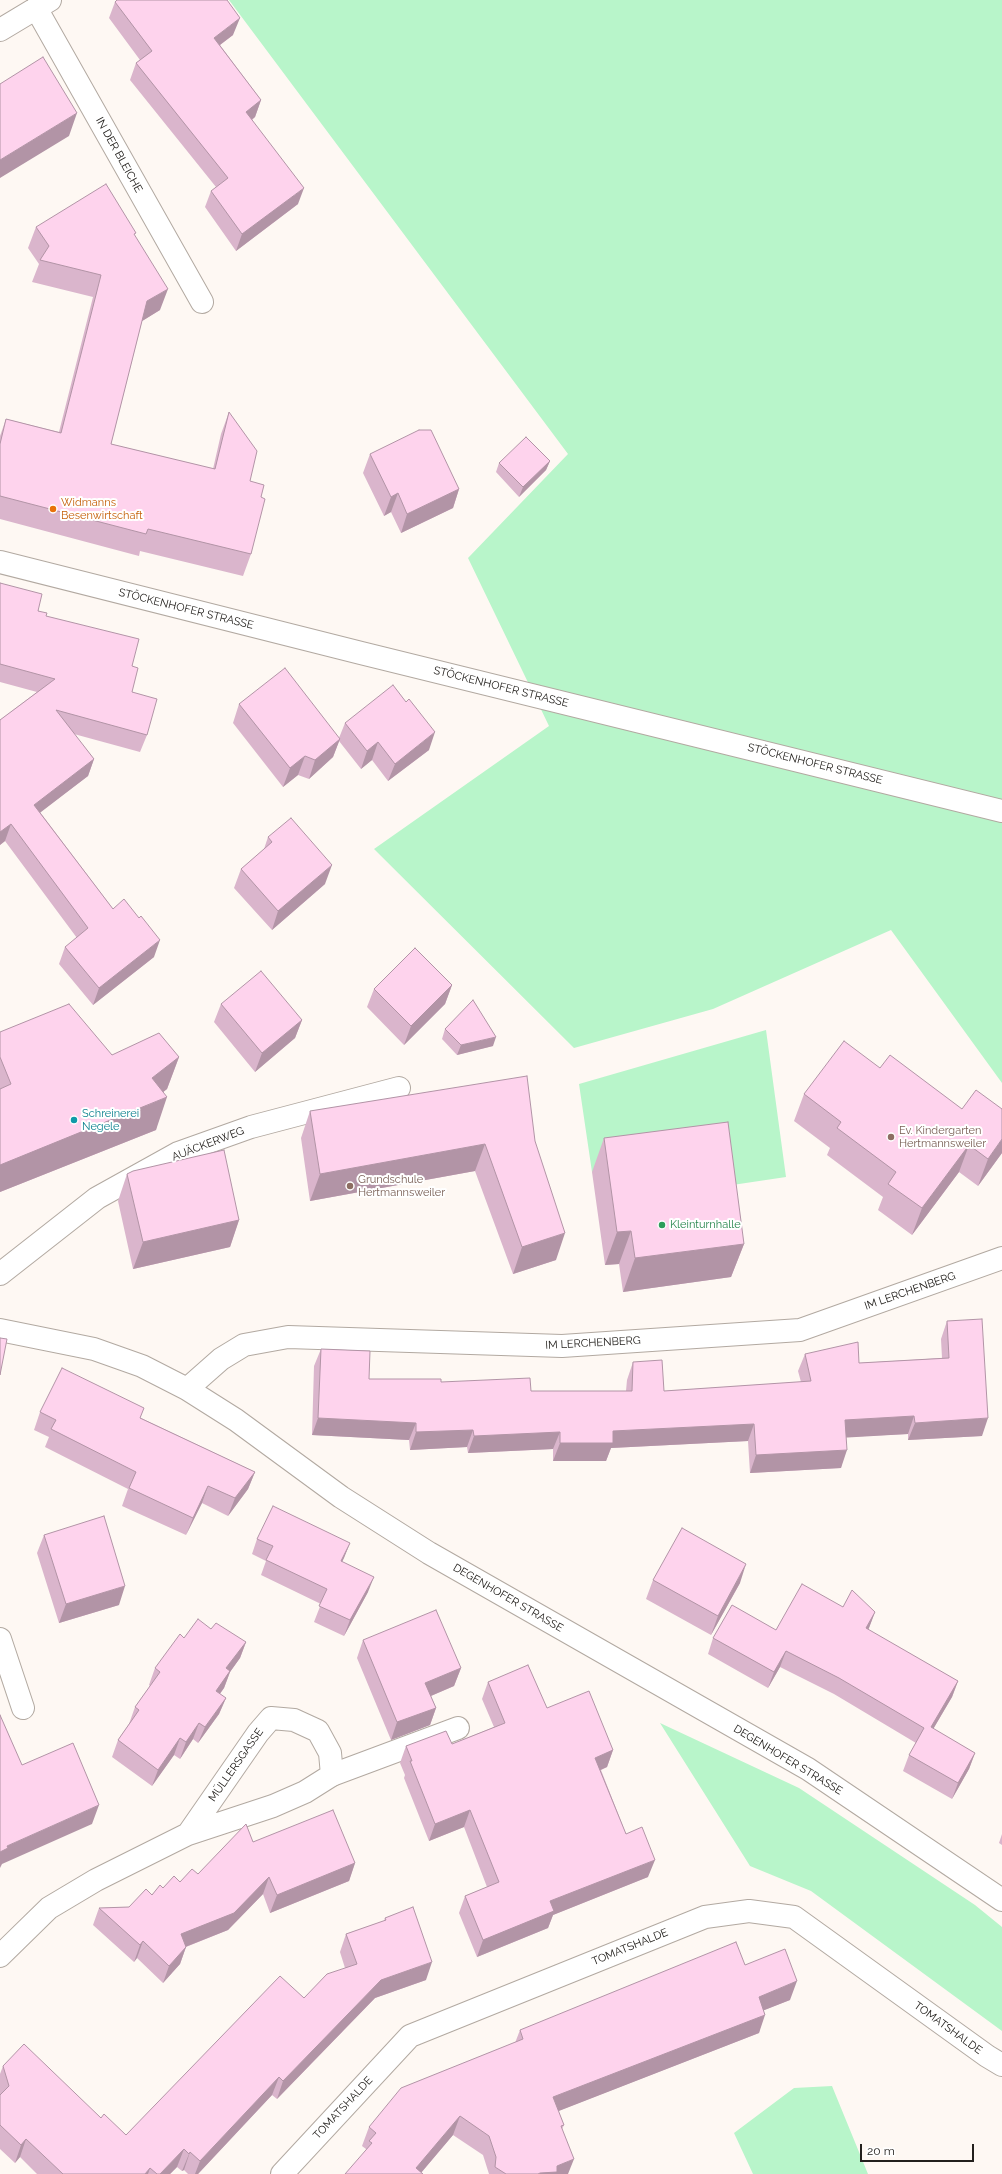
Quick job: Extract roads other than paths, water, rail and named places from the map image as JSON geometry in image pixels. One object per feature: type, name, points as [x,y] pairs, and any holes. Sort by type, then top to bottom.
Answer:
[{"type":"street","points":[[0,30],[43,4]]},
{"type":"street","name":"IN DER BLEICHE","points":[[43,4],[202,302]]},
{"type":"street","name":"STÖCKENHOFER STRASSE","points":[[0,562],[361,653],[1002,811]]},
{"type":"street","name":"AUÄCKERWEG","points":[[0,1274],[97,1198],[178,1153],[251,1127],[399,1088]]},
{"type":"street","name":"IM LERCHENBERG","points":[[187,1389],[221,1359],[244,1345],[288,1337],[562,1346],[800,1330],[1002,1258]]},
{"type":"street","name":"DEGENHOFER STRASSE","points":[[0,1330],[94,1349],[142,1366],[187,1389],[236,1420],[341,1497],[429,1553],[808,1769],[1002,1900]]},
{"type":"street","points":[[0,1639],[23,1708]]},
{"type":"street","name":"MÜLLERSGASSE","points":[[188,1834],[258,1733],[271,1718],[294,1720],[318,1731],[330,1753],[332,1776]]},
{"type":"street","name":"MÜLLERSGASSE","points":[[0,1956],[49,1908],[96,1880],[188,1834],[274,1806],[305,1792],[332,1776],[458,1728]]},
{"type":"street","name":"TOMATSHALDE","points":[[282,2174],[410,2036],[705,1917],[749,1910],[794,1917],[987,2056],[1002,2065]]},
{"type":"place","name":"Widmanns Besenwirtschaft","points":[[53,509]]},
{"type":"place","name":"Schreinerei Negele","points":[[74,1120]]},
{"type":"place","name":"Ev. Kindergarten Hertmannsweiler","points":[[891,1137]]},
{"type":"place","name":"Grundschule Hertmannsweiler","points":[[350,1186]]},
{"type":"place","name":"Kleinturnhalle","points":[[662,1225]]}]
